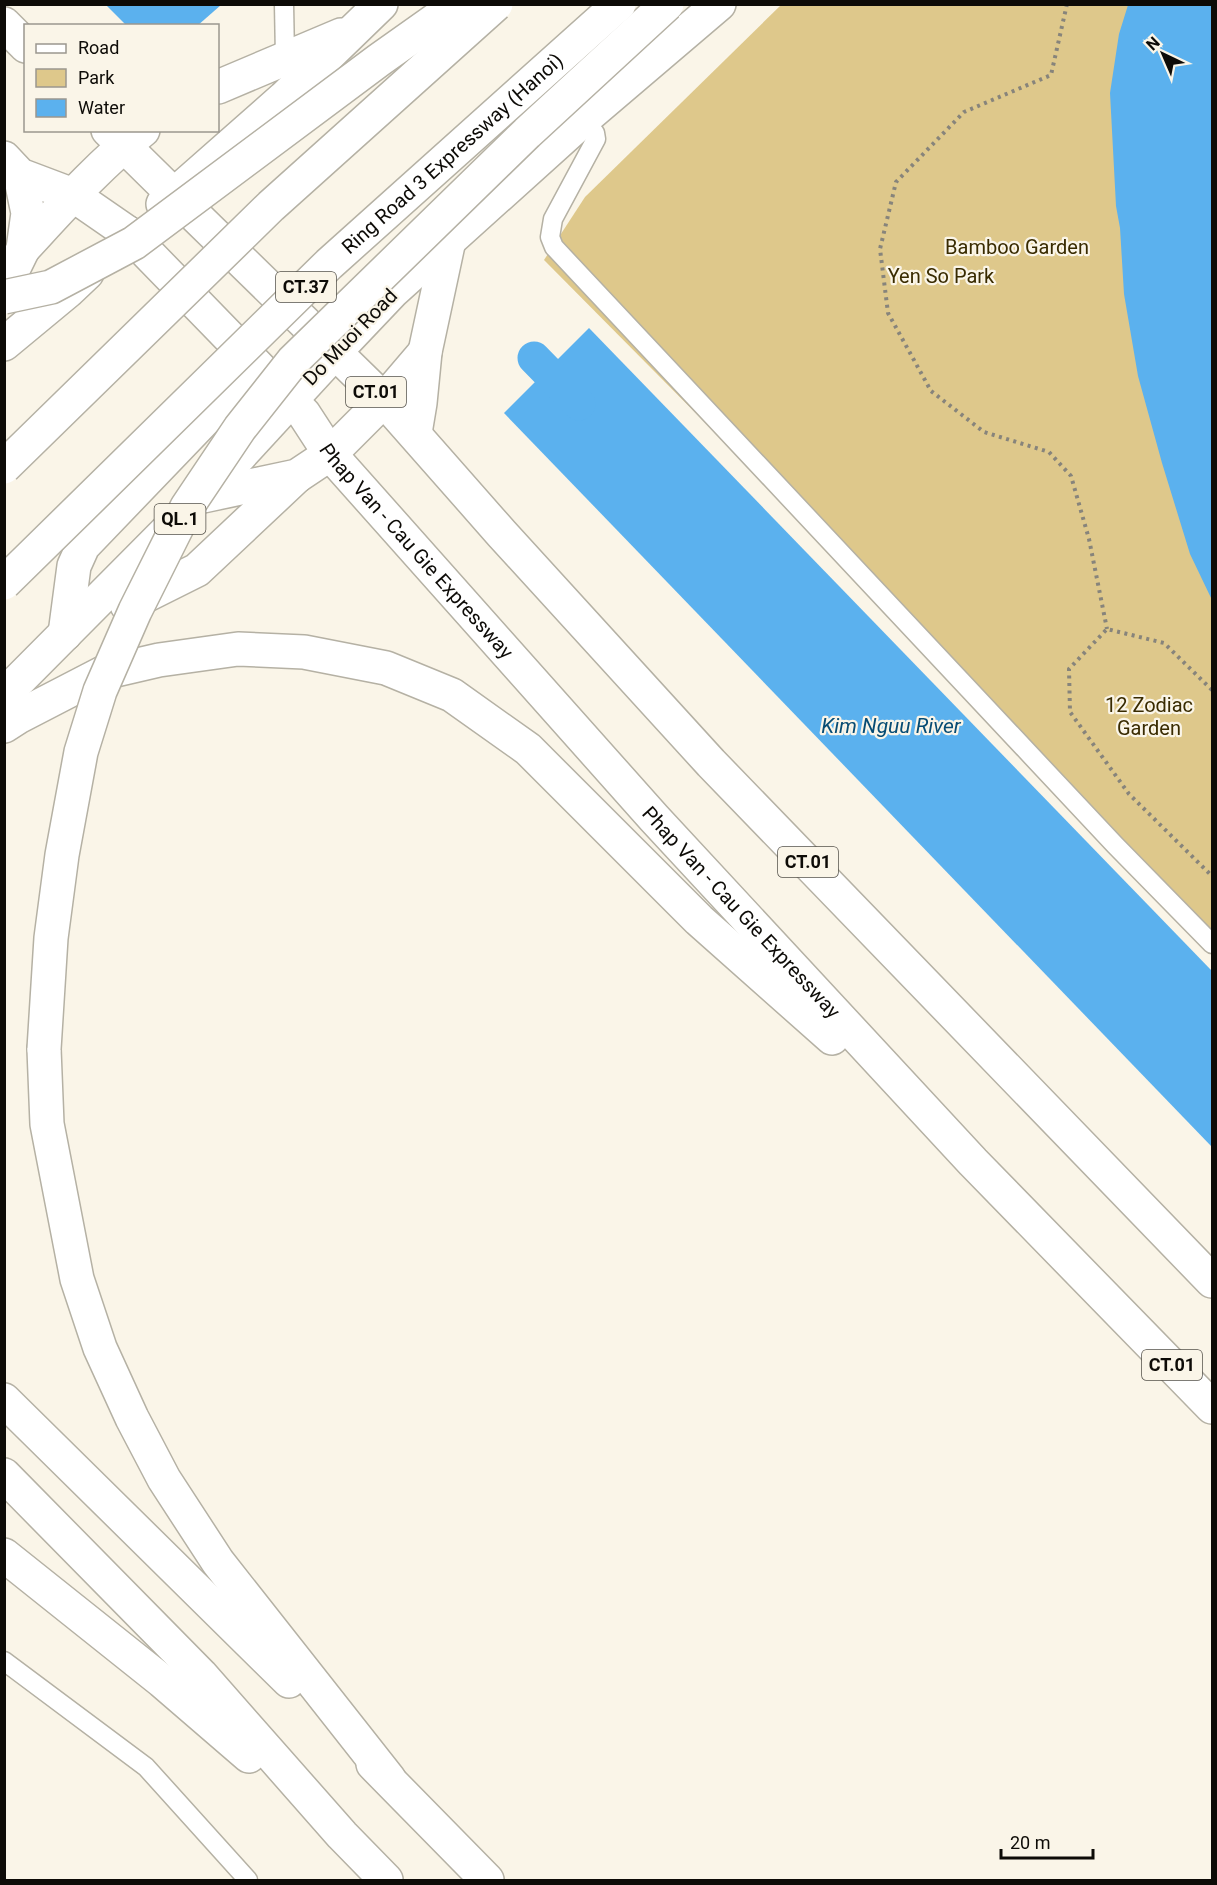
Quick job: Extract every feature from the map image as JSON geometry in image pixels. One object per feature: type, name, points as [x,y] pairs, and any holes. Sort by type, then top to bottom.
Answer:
[{"type":"main road","points":[[4,344],[68,291],[128,233],[284,98],[381,4]]},
{"type":"main road","points":[[4,297],[51,287],[134,243],[379,60],[458,4]]},
{"type":"main road","points":[[4,467],[271,206],[496,4]]},
{"type":"main road","name":"Ring Road 3 Expressway (Hanoi)","points":[[4,583],[329,264],[619,4]]},
{"type":"main road","points":[[389,1779],[218,1562],[164,1479],[132,1418],[100,1348],[77,1279],[47,1124],[44,1049],[51,938],[62,855],[81,752],[100,691],[135,611],[187,507],[240,428],[293,361],[528,133],[667,4]]},
{"type":"main road","name":"Do Muoi Road","points":[[4,695],[202,496],[393,291],[584,118],[720,4]]},
{"type":"main road","points":[[4,24],[24,44]]},
{"type":"main road","points":[[219,87],[285,57],[357,29]]},
{"type":"main road","points":[[4,288],[23,249],[125,136],[174,195],[336,351]]},
{"type":"main road","points":[[12,167],[28,213],[23,249]]},
{"type":"main road","name":"Phap Van - Cau Gie Expressway","points":[[12,167],[73,195],[128,233],[304,414],[330,454],[654,818],[973,1162],[1212,1407]]},
{"type":"main road","points":[[415,433],[425,352],[449,240]]},
{"type":"main road","name":"CT.01","points":[[336,351],[415,433],[502,534],[711,763],[1212,1281]]},
{"type":"main road","points":[[65,634],[197,570],[297,476],[330,454],[384,400],[425,352]]},
{"type":"main road","points":[[65,634],[75,566],[83,546],[256,366]]},
{"type":"main road","points":[[202,496],[297,476]]},
{"type":"main road","points":[[4,726],[103,673],[159,660],[238,649],[304,652],[386,669],[452,696],[528,749],[699,920],[973,1162]]},
{"type":"main road","points":[[1131,1323],[1212,1434]]},
{"type":"main road","points":[[4,1400],[389,1779],[487,1881]]},
{"type":"main road","points":[[4,1474],[201,1675],[342,1835],[386,1881]]},
{"type":"main road","points":[[4,1555],[162,1681],[342,1835]]},
{"type":"lane","points":[[284,4],[285,57]]},
{"type":"lane","points":[[584,118],[595,133],[596,139],[553,219],[550,237],[554,247],[1106,836],[1212,944]]},
{"type":"lane","points":[[4,1661],[146,1767],[248,1881]]},
{"type":"path","points":[[1067,4],[1052,75],[964,112],[896,182],[880,249],[888,313],[931,391],[984,432],[1049,452],[1071,476],[1089,539],[1107,629]]},
{"type":"path","points":[[1107,629],[1164,644],[1212,690]]},
{"type":"path","points":[[1107,629],[1069,669],[1070,712],[1129,794],[1212,876]]},
{"type":"green space","name":"Yen So Park","points":[[781,5],[1212,5],[1212,934],[544,260],[585,197]]},
{"type":"water","points":[[106,5],[221,5],[199,24],[125,24]]},
{"type":"water","points":[[1128,5],[1212,5],[1212,600],[1190,554],[1162,463],[1138,376],[1124,294],[1120,228],[1116,206],[1110,93],[1119,34]]},
{"type":"water","name":"Kim Nguu River","points":[[589,328],[1212,971],[1212,1147],[504,413]]},
{"type":"waterway","name":"Kim Nguu River","points":[[534,358],[579,404]]},
{"type":"park label","name":"Bamboo Garden","points":[[1017,247]]},
{"type":"park label","name":"12 Zodiac Garden","points":[[1149,716]]}]
